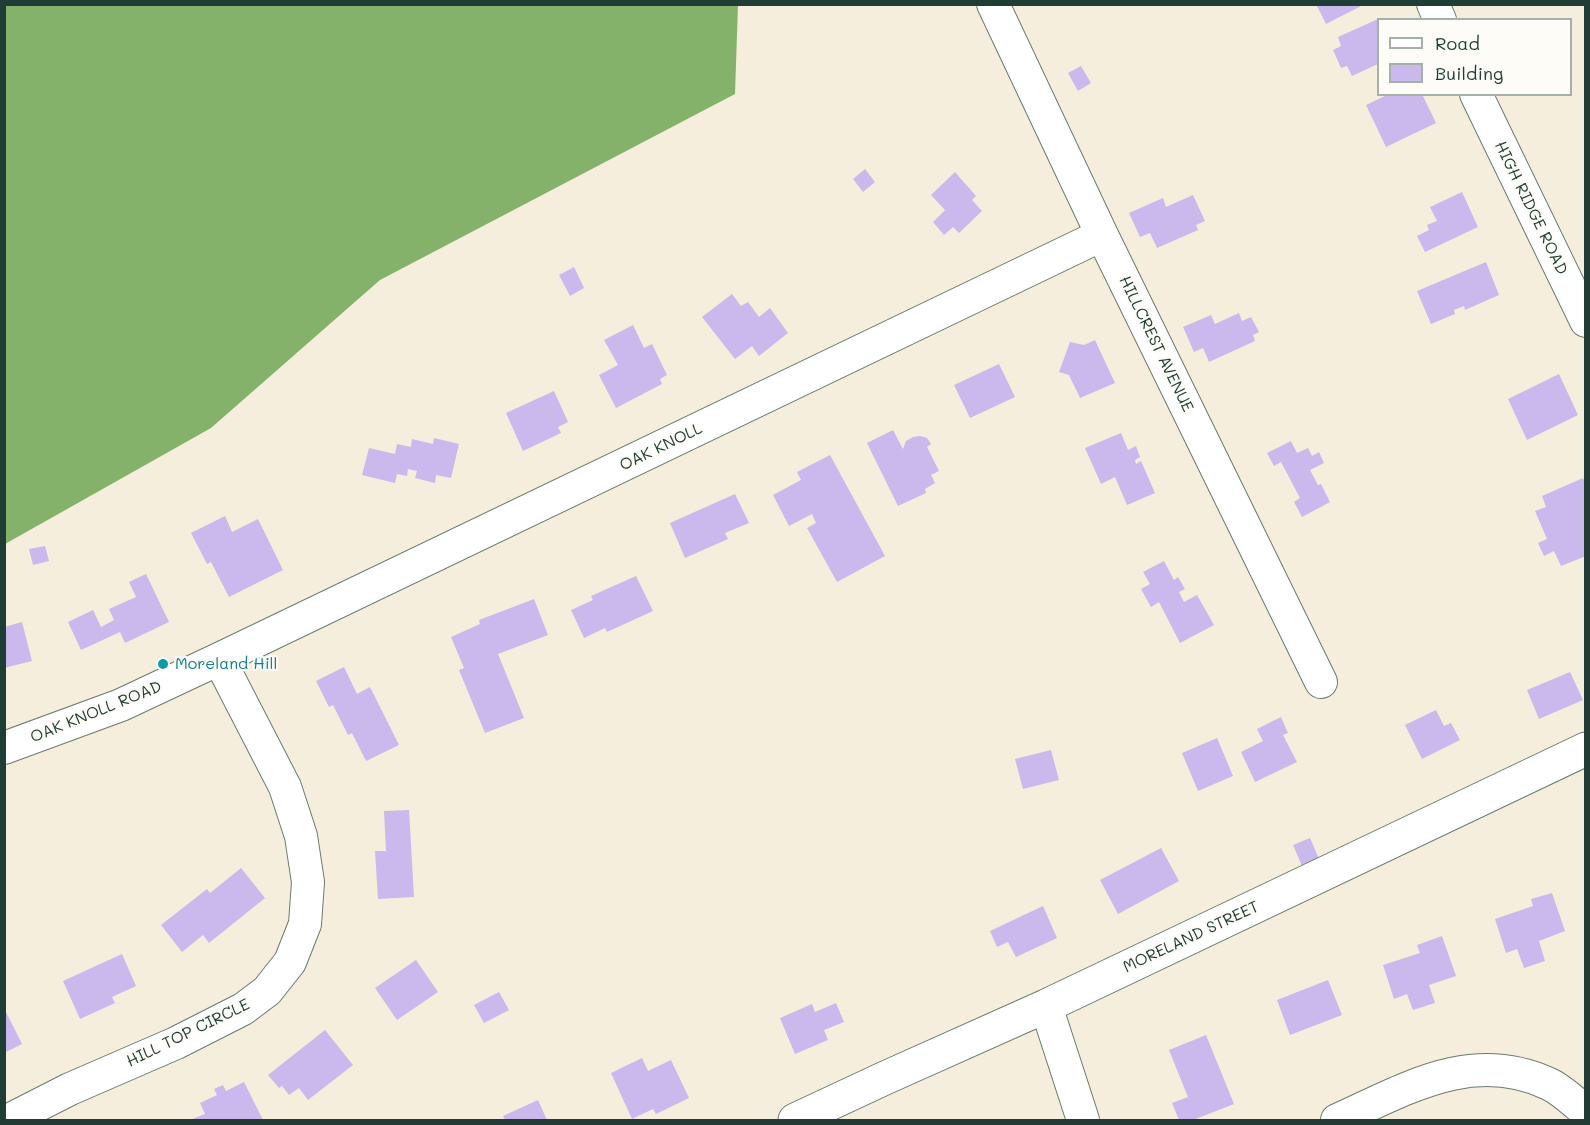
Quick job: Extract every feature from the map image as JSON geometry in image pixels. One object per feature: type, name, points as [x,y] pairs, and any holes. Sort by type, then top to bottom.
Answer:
[{"type":"street","name":"HILLCREST AVENUE","points":[[993,4],[1102,235],[1321,681]]},
{"type":"street","points":[[1433,4],[1439,18]]},
{"type":"street","name":"HIGH RIDGE ROAD","points":[[1477,96],[1586,321]]},
{"type":"street","name":"OAK KNOLL","points":[[219,659],[1102,235]]},
{"type":"street","name":"OAK KNOLL ROAD","points":[[4,748],[121,705],[219,659]]},
{"type":"street","name":"HILL TOP CIRCLE","points":[[9,1120],[70,1089],[176,1042],[243,1009],[267,991],[290,962],[305,924],[308,882],[301,836],[285,787],[219,659]]},
{"type":"street","name":"MORELAND STREET","points":[[795,1120],[1046,1006],[1586,749]]},
{"type":"street","points":[[1046,1006],[1083,1120]]},
{"type":"street","points":[[1337,1120],[1422,1082],[1466,1071],[1490,1069],[1530,1077],[1550,1085],[1586,1112]]},
{"type":"green space","points":[[5,4],[738,5],[735,94],[380,280],[211,428],[5,544]]},
{"type":"building","points":[[1316,4],[1365,4],[1326,24]]},
{"type":"building","points":[[1377,19],[1377,64],[1352,76],[1347,66],[1341,68],[1333,50],[1341,46],[1338,37]]},
{"type":"building","points":[[1081,66],[1091,83],[1078,91],[1068,73]]},
{"type":"building","points":[[1385,96],[1423,96],[1436,123],[1386,147],[1366,105]]},
{"type":"building","points":[[865,169],[875,182],[863,192],[853,179]]},
{"type":"building","points":[[955,172],[976,196],[972,200],[982,211],[959,233],[953,227],[944,235],[933,222],[945,210],[931,195]]},
{"type":"building","points":[[1462,192],[1478,227],[1425,252],[1417,236],[1429,230],[1427,225],[1437,221],[1430,207]]},
{"type":"building","points":[[1193,195],[1205,221],[1196,225],[1198,230],[1157,248],[1150,233],[1140,237],[1129,213],[1163,198],[1166,207]]},
{"type":"building","points":[[1486,262],[1499,295],[1465,310],[1464,306],[1454,310],[1455,314],[1431,324],[1417,291]]},
{"type":"building","points":[[574,267],[584,288],[570,296],[559,275]]},
{"type":"building","points":[[732,294],[741,306],[748,302],[759,317],[770,308],[788,333],[759,356],[752,346],[735,359],[702,317]]},
{"type":"building","points":[[1239,313],[1242,321],[1251,317],[1259,332],[1253,335],[1255,341],[1209,362],[1203,348],[1194,352],[1183,327],[1211,315],[1215,324]]},
{"type":"building","points":[[633,325],[644,348],[652,344],[667,375],[660,379],[662,384],[616,408],[599,375],[618,365],[604,340]]},
{"type":"building","points":[[1095,340],[1115,383],[1080,398],[1069,375],[1059,372],[1070,342],[1084,345]]},
{"type":"building","points":[[999,364],[1015,397],[970,418],[954,385]]},
{"type":"building","points":[[1559,374],[1578,415],[1527,440],[1508,399]]},
{"type":"building","points":[[554,391],[568,422],[558,427],[561,433],[523,451],[506,413]]},
{"type":"building","points":[[893,430],[903,449],[906,441],[913,437],[927,438],[931,444],[927,447],[939,471],[931,475],[935,483],[925,489],[926,493],[898,506],[867,443]]},
{"type":"building","points":[[1121,433],[1128,450],[1136,446],[1140,457],[1135,460],[1136,464],[1141,461],[1155,493],[1127,505],[1115,477],[1101,484],[1085,448]]},
{"type":"building","points":[[434,438],[459,444],[451,478],[436,475],[435,483],[415,478],[417,471],[408,469],[407,476],[397,474],[395,483],[362,475],[369,448],[395,454],[397,444],[411,447],[412,439],[433,444]]},
{"type":"building","points":[[1291,441],[1297,453],[1308,448],[1312,456],[1319,452],[1324,463],[1310,470],[1318,485],[1321,484],[1330,502],[1302,517],[1294,502],[1300,498],[1281,462],[1274,466],[1267,453]]},
{"type":"building","points":[[830,455],[885,556],[837,582],[807,528],[816,523],[812,514],[789,526],[773,495],[801,480],[797,472]]},
{"type":"building","points":[[1583,478],[1586,485],[1586,556],[1561,566],[1554,551],[1544,556],[1538,543],[1547,539],[1535,511],[1546,507],[1542,496]]},
{"type":"building","points":[[735,494],[749,523],[725,533],[728,539],[685,558],[670,523]]},
{"type":"building","points":[[225,516],[232,532],[258,519],[283,570],[229,597],[211,562],[207,564],[191,533]]},
{"type":"building","points":[[45,546],[49,561],[33,565],[29,549]]},
{"type":"building","points":[[1164,561],[1174,580],[1178,577],[1185,589],[1179,592],[1184,602],[1197,595],[1214,625],[1180,643],[1159,602],[1151,607],[1141,589],[1150,584],[1143,572]]},
{"type":"building","points":[[146,574],[169,622],[125,643],[120,632],[81,650],[68,622],[93,610],[101,627],[114,620],[109,609],[136,597],[129,582]]},
{"type":"building","points":[[636,576],[653,611],[607,632],[605,628],[584,638],[571,610],[593,600],[591,596]]},
{"type":"building","points":[[534,599],[548,635],[498,654],[524,718],[485,733],[459,670],[464,668],[451,637],[480,624],[479,620]]},
{"type":"building","points":[[22,622],[32,661],[4,668],[4,627]]},
{"type":"building","points":[[344,667],[357,694],[370,687],[399,745],[366,761],[352,733],[348,735],[333,705],[329,707],[316,681]]},
{"type":"building","points":[[1570,672],[1583,700],[1539,719],[1527,690]]},
{"type":"building","points":[[1436,710],[1444,726],[1451,723],[1460,740],[1422,759],[1405,725]]},
{"type":"building","points":[[1281,717],[1288,733],[1283,735],[1297,762],[1255,782],[1241,752],[1263,741],[1257,729]]},
{"type":"building","points":[[1217,738],[1233,776],[1198,791],[1182,753]]},
{"type":"building","points":[[1051,750],[1059,780],[1023,789],[1015,759]]},
{"type":"building","points":[[409,810],[414,897],[378,899],[375,851],[386,851],[384,811]]},
{"type":"building","points":[[1310,838],[1319,859],[1302,866],[1293,845]]},
{"type":"building","points":[[1161,848],[1179,881],[1118,914],[1100,880]]},
{"type":"building","points":[[241,868],[265,898],[209,943],[203,935],[182,952],[161,925],[207,889],[210,893]]},
{"type":"building","points":[[1552,893],[1565,931],[1539,941],[1545,961],[1524,968],[1517,949],[1506,953],[1495,919],[1533,906],[1531,899]]},
{"type":"building","points":[[1043,906],[1057,938],[1016,957],[1008,942],[997,947],[990,931]]},
{"type":"building","points":[[1442,936],[1456,976],[1429,985],[1435,1003],[1413,1010],[1407,994],[1394,999],[1383,965],[1420,953],[1417,945]]},
{"type":"building","points":[[122,954],[136,986],[112,997],[115,1003],[80,1019],[63,981]]},
{"type":"building","points":[[416,960],[438,992],[397,1020],[375,988]]},
{"type":"building","points":[[1328,980],[1342,1015],[1290,1035],[1277,1000]]},
{"type":"building","points":[[499,992],[509,1010],[484,1023],[474,1005]]},
{"type":"building","points":[[836,1003],[844,1022],[824,1030],[828,1040],[795,1054],[780,1018],[812,1004],[815,1012]]},
{"type":"building","points":[[4,1008],[22,1044],[4,1053]]},
{"type":"building","points":[[325,1030],[353,1065],[308,1100],[299,1088],[289,1095],[282,1086],[279,1088],[268,1075]]},
{"type":"building","points":[[1206,1035],[1234,1104],[1193,1120],[1179,1120],[1172,1103],[1188,1097],[1169,1050]]},
{"type":"building","points":[[642,1058],[648,1071],[671,1060],[689,1098],[656,1114],[653,1109],[632,1119],[611,1073]]},
{"type":"building","points":[[244,1082],[263,1120],[190,1120],[205,1114],[200,1103],[217,1095],[214,1089],[223,1085],[226,1091]]},
{"type":"building","points":[[538,1100],[547,1120],[505,1120],[503,1116]]},
{"type":"place","name":"Moreland Hill","points":[[163,664]]}]
